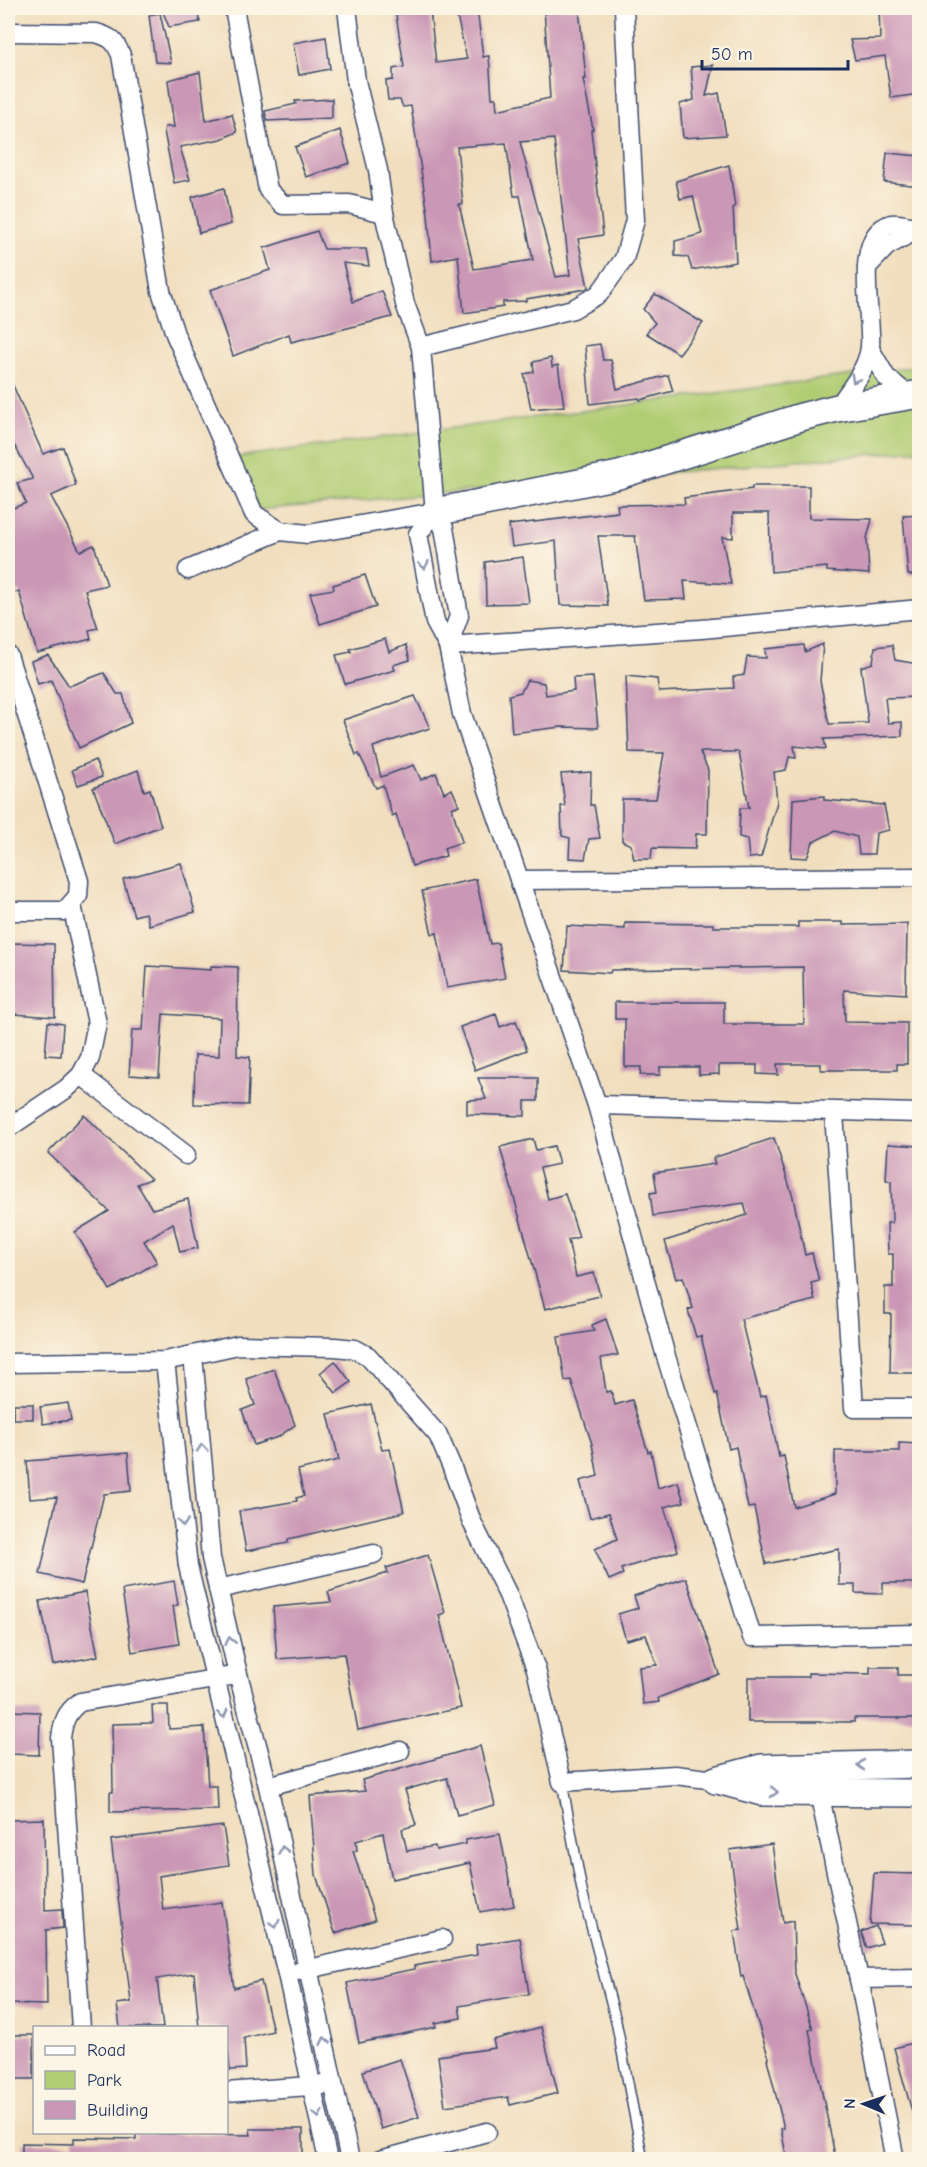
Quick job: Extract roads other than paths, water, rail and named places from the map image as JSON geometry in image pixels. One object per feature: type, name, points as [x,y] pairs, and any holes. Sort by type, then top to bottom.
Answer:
[{"type":"street","points":[[234,8],[268,190],[284,205],[349,204],[384,213]]},
{"type":"street","points":[[347,8],[356,81],[378,170],[384,213],[405,304],[421,347],[435,512],[444,528],[459,616],[448,646]]},
{"type":"street","points":[[421,347],[573,309],[599,294],[624,259],[635,220],[624,8]]},
{"type":"street","points":[[8,32],[96,33],[108,36],[115,41],[121,55],[161,291],[175,334],[254,514],[280,531],[308,534],[435,512],[619,475],[837,408],[914,394]]},
{"type":"street","points":[[837,408],[856,380],[870,350],[868,250],[879,231],[893,224],[919,228]]},
{"type":"street","points":[[870,350],[886,377],[914,394]]},
{"type":"street","points":[[435,512],[418,534],[435,622],[448,646],[462,714],[597,1105],[665,1353],[752,1638],[920,1634]]},
{"type":"street","points":[[188,570],[280,531]]},
{"type":"street","points":[[448,646],[701,629],[920,609]]},
{"type":"street","points":[[8,655],[79,881],[78,896],[65,911],[8,911]]},
{"type":"street","points":[[519,880],[920,877]]},
{"type":"street","points":[[8,1128],[66,1089],[81,1075],[90,1058],[97,1023],[72,905]]},
{"type":"street","points":[[81,1075],[186,1155]]},
{"type":"street","points":[[597,1105],[834,1113],[920,1113]]},
{"type":"street","points":[[834,1113],[854,1408],[920,1408]]},
{"type":"street","points":[[8,1363],[165,1361],[238,1346],[356,1349],[368,1356],[438,1435],[472,1522],[508,1595],[537,1669],[562,1782],[675,1775],[716,1780],[762,1792],[920,1793]]},
{"type":"street","points":[[193,1355],[211,1558],[238,1674],[268,1786],[310,1969],[350,2160]]},
{"type":"street","points":[[165,1361],[188,1566],[287,1974],[328,2160]]},
{"type":"street","points":[[218,1589],[374,1554]]},
{"type":"street","points":[[81,2026],[61,1738],[62,1724],[69,1710],[80,1702],[238,1674]]},
{"type":"street","points":[[268,1786],[400,1752]]},
{"type":"street","points":[[716,1780],[761,1768],[920,1764]]},
{"type":"street","points":[[816,1766],[818,1794],[860,1979],[895,2160]]},
{"type":"street","points":[[287,1974],[442,1939]]},
{"type":"street","points":[[860,1979],[920,1978]]},
{"type":"street","points":[[228,2092],[335,2085]]},
{"type":"street","points":[[380,2160],[487,2132]]},
{"type":"lane","points":[[562,1782],[582,1891],[616,2021],[644,2160]]}]
